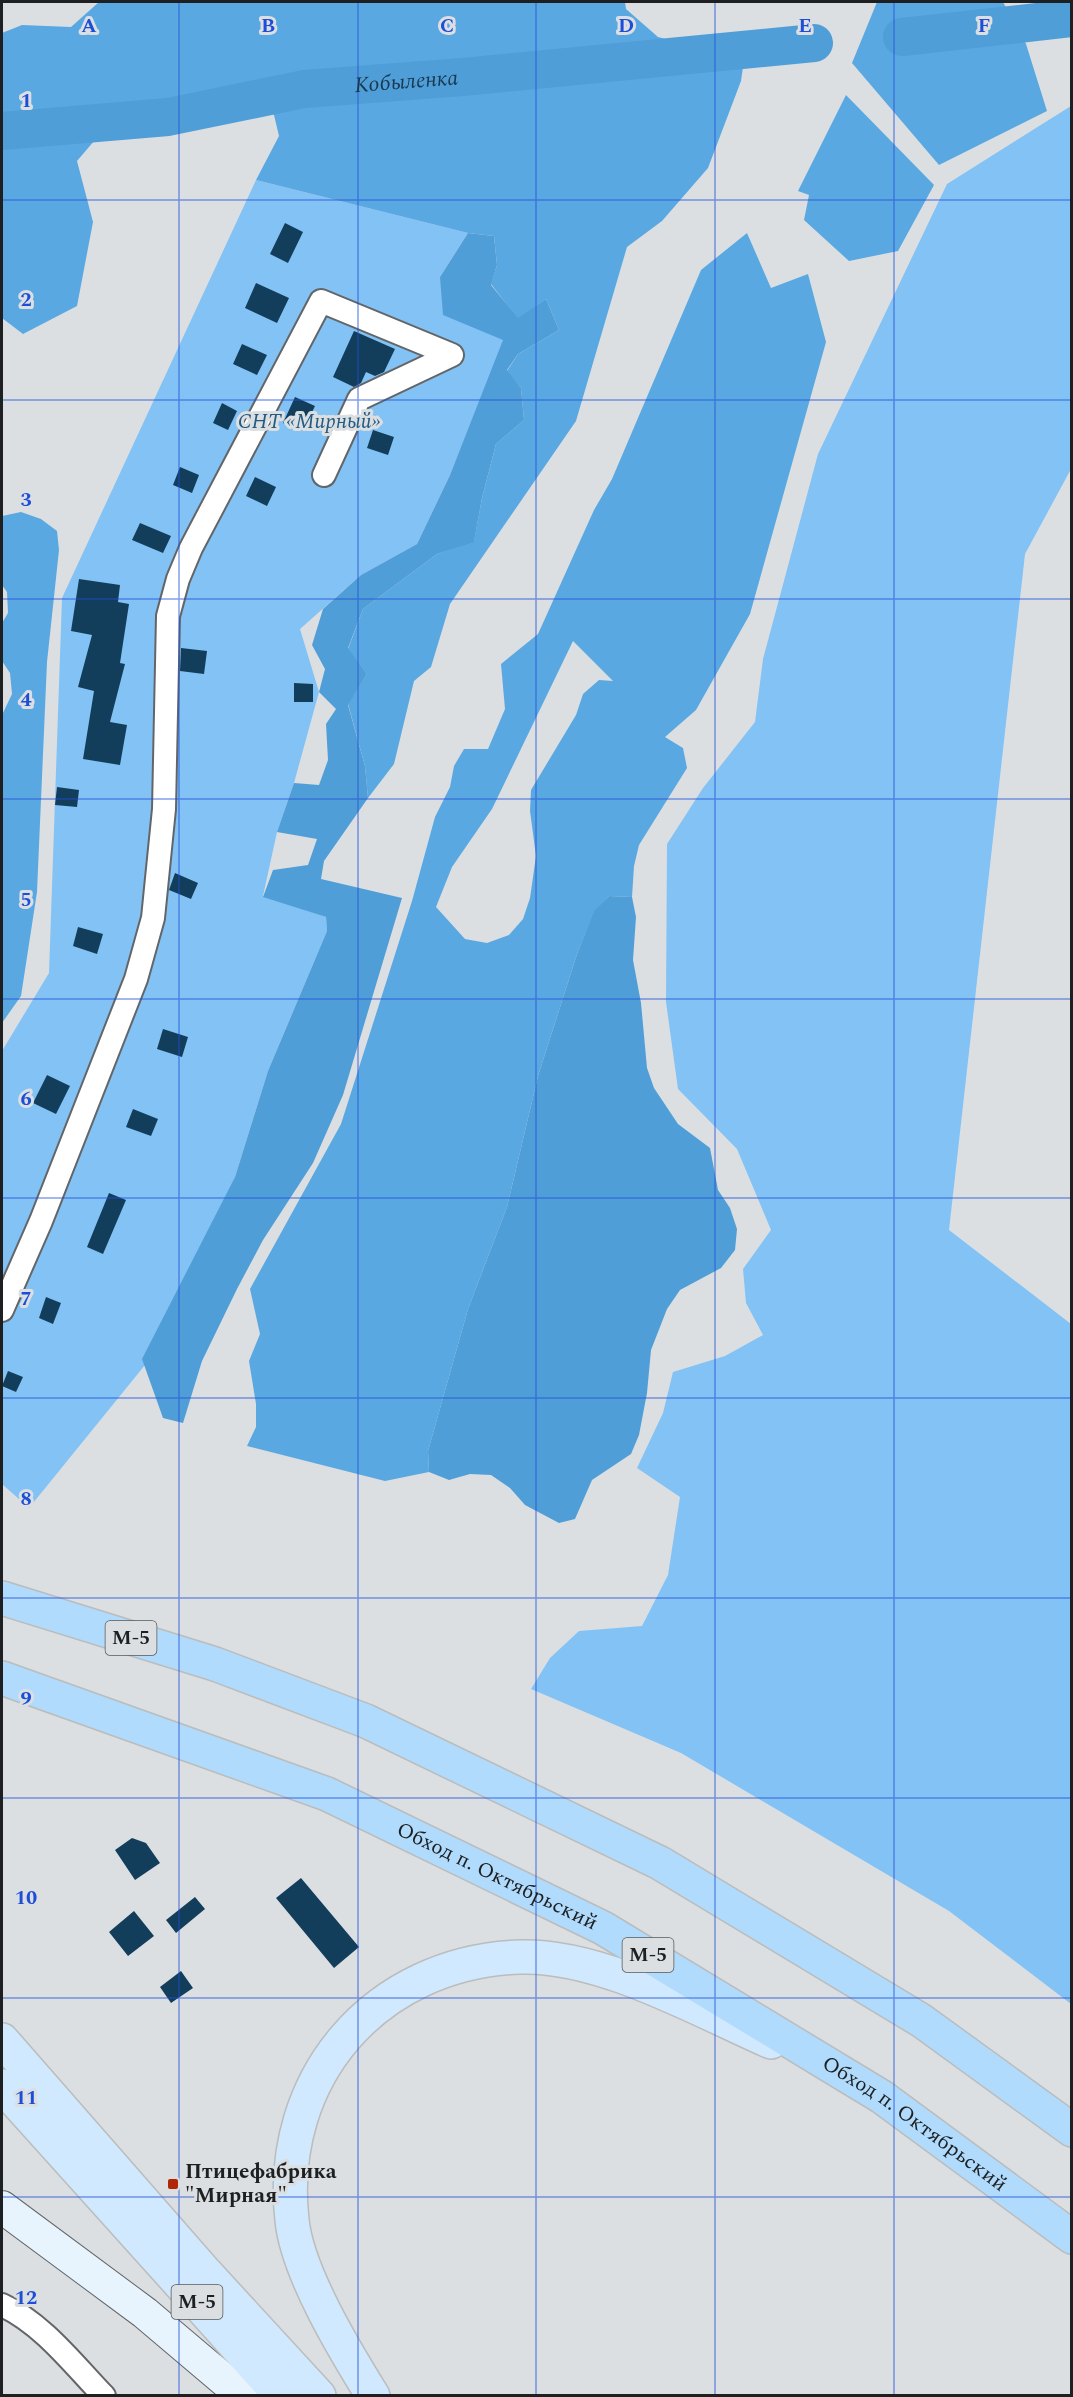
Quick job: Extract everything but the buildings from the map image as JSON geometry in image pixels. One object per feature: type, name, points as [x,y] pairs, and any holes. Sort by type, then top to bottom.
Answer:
[{"type":"highway","name":"М-5","points":[[2,1598],[215,1664],[366,1721],[660,1863],[922,2021],[1071,2130]]},
{"type":"highway","name":"Обход п. Октябрьский","points":[[14,1682],[327,1794],[603,1928],[882,2097],[1071,2237]]},
{"type":"main road","points":[[373,2396],[306,2270],[292,2221],[291,2171],[297,2131],[315,2078],[343,2038],[376,2006],[419,1981],[469,1962],[521,1956],[580,1963],[643,1985],[855,2080]]},
{"type":"main road","name":"М-5","points":[[2,2040],[206,2273],[319,2396]]},
{"type":"main road","name":"М-5","points":[[7,2090],[281,2396]]},
{"type":"main road","points":[[8,2214],[145,2313],[243,2396]]},
{"type":"street","points":[[2,1310],[41,1221],[136,979],[153,918],[164,809],[168,616],[190,548],[321,301],[452,355],[359,399],[324,475]]},
{"type":"street","points":[[2,2305],[38,2329],[104,2396]]},
{"type":"green space","points":[[1071,106],[1071,469],[1025,554],[949,1230],[1071,1324],[1071,2004],[949,1911],[681,1753],[531,1689],[550,1658],[579,1631],[642,1626],[668,1575],[680,1497],[637,1468],[663,1413],[673,1372],[725,1356],[763,1335],[746,1303],[743,1269],[771,1230],[737,1149],[678,1089],[666,1002],[667,844],[703,788],[755,722],[763,659],[818,454],[947,184]]},
{"type":"green space","name":"СНТ «Мирный»","points":[[256,180],[468,233],[440,277],[504,340],[450,475],[417,544],[361,575],[300,629],[319,692],[294,783],[277,832],[263,896],[326,917],[327,931],[268,1071],[235,1177],[145,1365],[29,1508],[2,1484],[2,1051],[49,973],[62,598]]},
{"type":"shaded area","points":[[99,2],[625,2],[626,9],[658,37],[744,60],[741,81],[708,168],[662,221],[627,247],[576,421],[450,604],[431,667],[414,681],[394,764],[368,798],[365,766],[348,704],[367,674],[348,649],[363,609],[437,554],[474,541],[496,444],[524,420],[521,388],[507,371],[518,354],[559,330],[546,299],[518,319],[491,284],[497,265],[494,236],[468,233],[256,180],[279,136],[274,115],[243,89],[118,113],[77,161],[93,222],[77,306],[23,334],[2,318],[2,33],[22,25],[71,27]]},
{"type":"shaded area","points":[[877,2],[1003,2],[1026,44],[1047,111],[939,165],[852,63]]},
{"type":"shaded area","points":[[846,95],[934,185],[898,251],[849,261],[804,220],[809,195],[798,191]]},
{"type":"shaded area","points":[[468,233],[494,236],[497,265],[491,285],[518,318],[546,299],[559,330],[518,354],[507,370],[521,388],[524,420],[496,444],[482,498],[474,542],[437,554],[363,609],[348,648],[367,674],[348,705],[365,766],[368,798],[324,861],[321,879],[402,898],[343,1095],[313,1163],[263,1240],[237,1289],[202,1361],[183,1423],[163,1418],[142,1359],[235,1177],[268,1071],[327,931],[326,917],[263,897],[273,870],[308,865],[317,839],[277,832],[294,783],[319,785],[328,760],[326,724],[336,709],[319,692],[325,669],[312,645],[323,609],[361,575],[417,544],[450,475],[503,340],[443,315],[440,277]]},
{"type":"shaded area","points":[[747,233],[771,288],[808,274],[826,342],[750,614],[696,710],[665,737],[683,748],[687,768],[639,845],[634,866],[632,897],[609,896],[594,912],[577,954],[538,1076],[507,1207],[468,1309],[428,1451],[429,1472],[385,1481],[247,1446],[256,1427],[256,1404],[249,1361],[260,1334],[250,1289],[341,1124],[412,901],[435,817],[450,787],[454,766],[464,749],[488,749],[505,709],[501,664],[538,634],[594,510],[612,479],[701,270]],"holes":[[[573,641],[613,681],[599,680],[583,694],[576,715],[531,790],[530,811],[536,856],[530,898],[523,919],[509,935],[487,943],[465,939],[436,907],[452,867],[492,809]]]},
{"type":"shaded area","points":[[21,512],[41,519],[57,531],[59,550],[47,662],[37,892],[21,996],[2,1023],[2,715],[12,694],[10,673],[2,661],[2,623],[8,613],[7,592],[2,585],[2,516]]},
{"type":"shaded area","points":[[609,896],[632,897],[636,917],[633,960],[641,1003],[647,1068],[654,1088],[678,1124],[710,1148],[718,1190],[730,1208],[737,1229],[735,1250],[721,1268],[680,1290],[667,1309],[651,1350],[647,1393],[639,1435],[631,1454],[592,1480],[575,1519],[559,1523],[525,1505],[510,1488],[491,1475],[470,1474],[449,1480],[429,1472],[428,1451],[468,1309],[507,1207],[538,1076],[577,954],[594,911]]},
{"type":"waterway","name":"Кобыленка","points":[[902,37],[1072,18]]},
{"type":"waterway","name":"Кобыленка","points":[[2,131],[168,117],[304,89],[463,77],[814,43]]},
{"type":"place","name":"Птицефабрика \"Мирная\"","points":[[173,2184]]}]
